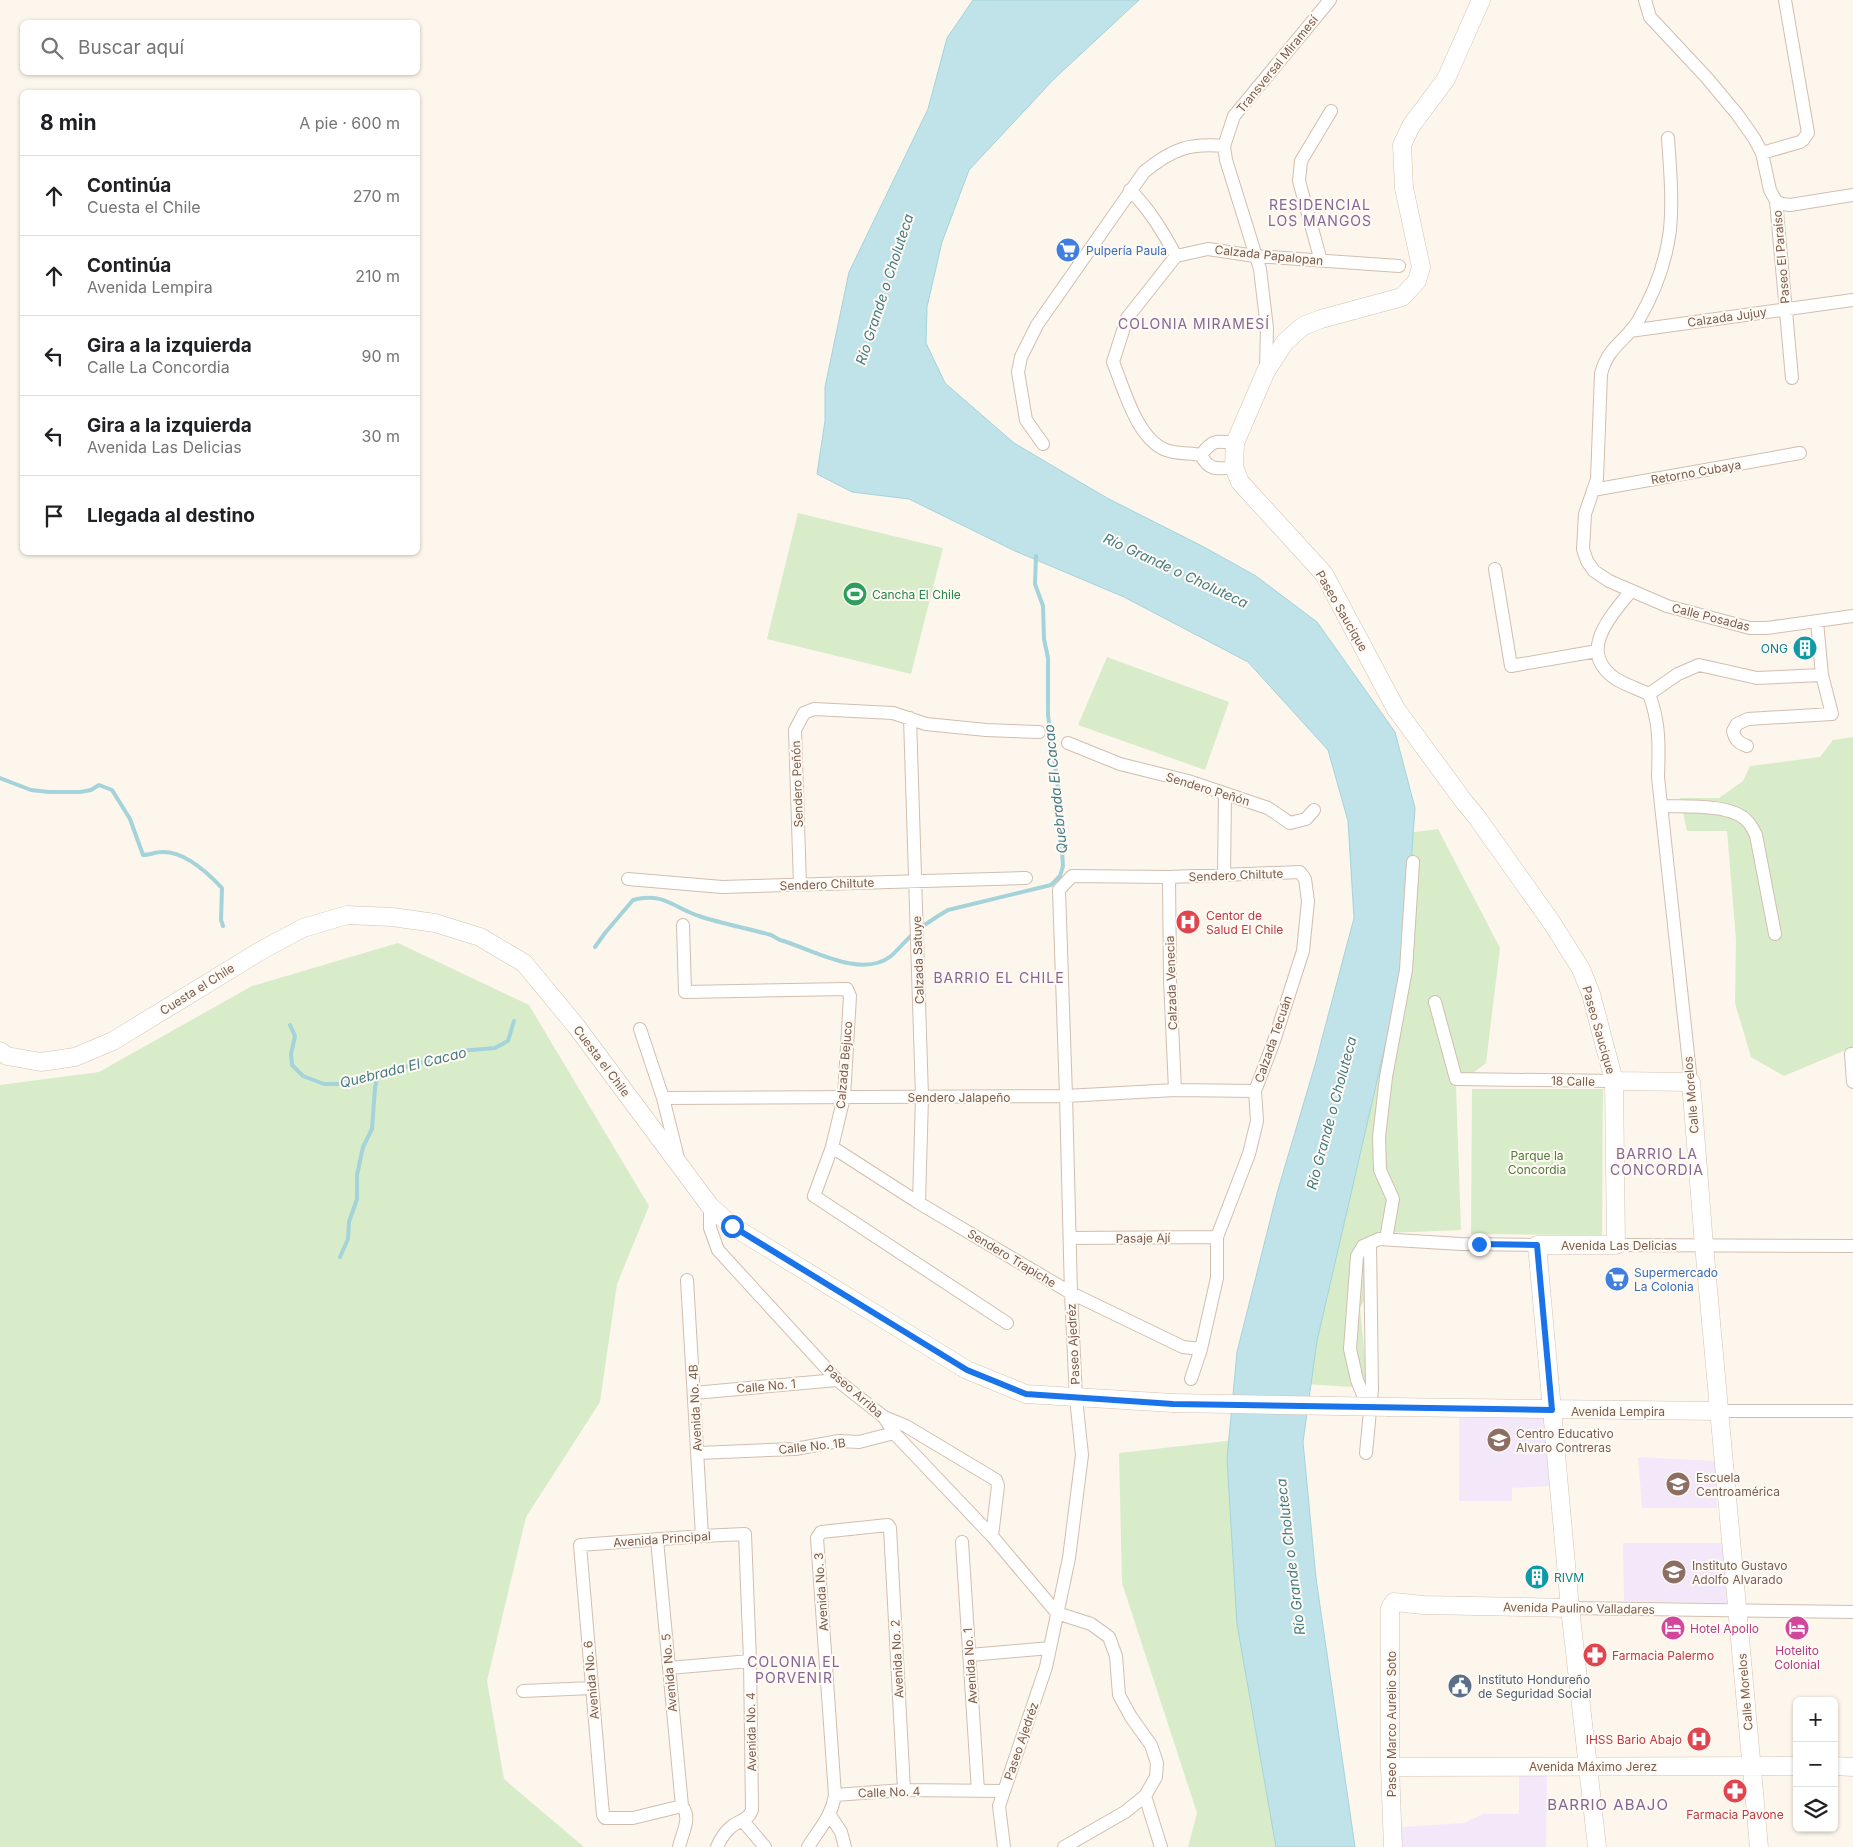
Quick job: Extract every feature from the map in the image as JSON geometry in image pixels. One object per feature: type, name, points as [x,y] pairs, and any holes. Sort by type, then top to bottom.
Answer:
[{"type":"main road","points":[[1234,467],[1235,443],[1266,371],[1286,342],[1303,326],[1321,319],[1402,297],[1417,281],[1421,267],[1404,188],[1402,146],[1411,126],[1446,79],[1481,0]]},
{"type":"main road","name":"Paseo Saucique","points":[[1234,467],[1240,482],[1324,574],[1396,709],[1476,816],[1552,923],[1580,969],[1591,994],[1614,1081],[1616,1246]]},
{"type":"main road","name":"Cuesta el Chile","points":[[0,1051],[8,1056],[40,1062],[75,1057],[113,1041],[262,950],[302,928],[347,915],[392,917],[435,923],[480,937],[524,963],[576,1026],[710,1206],[732,1226],[967,1370],[1026,1394],[1173,1404]]},
{"type":"main road","name":"18 Calle","points":[[1614,1081],[1691,1082]]},
{"type":"main road","name":"Calle Morelos","points":[[1691,1082],[1750,1765],[1759,1847]]},
{"type":"main road","points":[[1537,1245],[1570,1608],[1597,1847]]},
{"type":"main road","name":"Avenida Las Delicias","points":[[1537,1245],[1616,1246]]},
{"type":"main road","name":"Avenida Lempira","points":[[1173,1404],[1719,1411]]},
{"type":"main road","name":"Avenida Paulino Valladares","points":[[1394,1602],[1424,1605],[1570,1608]]},
{"type":"main road","name":"Paseo Marco Aurelio Soto","points":[[1393,1847],[1390,1767],[1390,1608],[1394,1602]]},
{"type":"main road","name":"Avenida Máximo Jerez","points":[[1390,1767],[1793,1766]]},
{"type":"main road","points":[[1838,1766],[1853,1767]]},
{"type":"street","name":"Transversal Miramesí","points":[[1224,146],[1234,116],[1330,0]]},
{"type":"street","name":"Paseo El Paraíso","points":[[1645,0],[1650,17],[1737,114],[1762,153],[1770,190],[1776,201],[1792,378]]},
{"type":"street","points":[[1762,153],[1800,142],[1808,133],[1784,0]]},
{"type":"street","points":[[1320,262],[1299,181],[1301,161],[1331,111]]},
{"type":"street","name":"Calle Posadas","points":[[1668,138],[1671,200],[1670,230],[1664,258],[1655,284],[1637,322],[1604,360],[1601,374],[1597,478],[1585,514],[1583,548],[1587,560],[1594,571],[1609,581],[1667,606],[1750,628],[1767,628],[1853,616]]},
{"type":"street","points":[[1043,444],[1026,420],[1018,372],[1021,357],[1037,325],[1144,172],[1162,157],[1195,145],[1224,146],[1226,160],[1260,269],[1268,353],[1266,371]]},
{"type":"street","points":[[1130,190],[1145,205],[1157,222],[1176,256],[1128,318],[1113,362],[1139,424],[1150,439],[1166,450],[1201,455]]},
{"type":"street","points":[[1776,201],[1790,205],[1853,194]]},
{"type":"street","name":"Calzada Papalopan","points":[[1176,256],[1208,249],[1320,262],[1399,266]]},
{"type":"street","name":"Calzada Jujuy","points":[[1630,331],[1853,300]]},
{"type":"street","points":[[1201,455],[1208,444],[1218,441],[1235,443]]},
{"type":"street","name":"Retorno Cubaya","points":[[1593,490],[1800,453]]},
{"type":"street","points":[[1201,455],[1205,464],[1216,469],[1234,467]]},
{"type":"street","points":[[1495,569],[1510,666],[1597,651]]},
{"type":"street","points":[[1632,591],[1609,618],[1598,641],[1597,651],[1604,666],[1616,679],[1648,694],[1678,674],[1699,665],[1757,678],[1822,675]]},
{"type":"street","points":[[1747,746],[1735,738],[1733,731],[1737,724],[1748,719],[1832,714],[1822,675],[1817,622]]},
{"type":"street","name":"Calle Morelos","points":[[1648,694],[1655,710],[1659,732],[1658,777],[1691,1082]]},
{"type":"street","name":"Sendero Peñón","points":[[800,885],[795,730],[804,713],[814,709],[893,713],[926,724],[986,730],[1039,732]]},
{"type":"street","name":"Calzada Satuye","points":[[910,718],[922,1097],[919,1203]]},
{"type":"street","name":"Sendero Peñón","points":[[1068,743],[1120,764],[1188,782],[1268,808],[1290,823],[1306,819],[1314,810]]},
{"type":"street","points":[[1224,794],[1224,875]]},
{"type":"street","points":[[1661,806],[1733,811],[1748,821],[1756,835],[1775,934]]},
{"type":"street","points":[[1386,1239],[1392,1199],[1380,1170],[1379,1137],[1386,1077],[1406,970],[1413,862]]},
{"type":"street","name":"Sendero Chiltute","points":[[1060,890],[1072,876],[1169,877],[1300,872]]},
{"type":"street","name":"Calzada Tecuán","points":[[1191,1379],[1201,1349],[1217,1278],[1217,1237],[1250,1154],[1257,1121],[1255,1091],[1274,1041],[1303,951],[1308,901],[1305,879],[1300,872]]},
{"type":"street","name":"Calzada Venecia","points":[[1169,877],[1170,979],[1175,1090]]},
{"type":"street","name":"Sendero Chiltute","points":[[628,879],[722,887],[1026,878]]},
{"type":"street","name":"Paseo Ajedréz","points":[[1004,1847],[999,1806],[1046,1666],[1069,1558],[1082,1456],[1076,1398],[1071,1293],[1060,890]]},
{"type":"street","name":"Calzada Bejuco","points":[[683,925],[684,992],[847,989],[850,996],[844,1096],[832,1146],[814,1196],[1007,1324]]},
{"type":"street","name":"18 Calle","points":[[1435,1002],[1456,1078],[1614,1081]]},
{"type":"street","points":[[640,1029],[663,1098],[679,1165]]},
{"type":"street","points":[[1851,1054],[1853,1082]]},
{"type":"street","name":"Sendero Jalapeño","points":[[663,1098],[1066,1096],[1175,1090],[1255,1091]]},
{"type":"street","name":"Sendero Trapiche","points":[[832,1146],[919,1203],[1071,1293],[1183,1347],[1201,1349]]},
{"type":"street","name":"Paseo Arriba","points":[[710,1206],[710,1228],[718,1250],[837,1380],[884,1417],[894,1432],[992,1536],[1057,1613]]},
{"type":"street","name":"Pasaje Ají","points":[[1070,1238],[1217,1237]]},
{"type":"street","name":"Avenida Las Delicias","points":[[1370,1243],[1379,1239],[1386,1239],[1462,1244],[1537,1245]]},
{"type":"street","points":[[1366,1453],[1371,1405],[1372,1389],[1370,1243],[1363,1246],[1357,1256],[1350,1349],[1357,1380],[1363,1395],[1371,1405]]},
{"type":"street","name":"Avenida Las Delicias","points":[[1616,1246],[1853,1246]]},
{"type":"street","name":"Avenida No. 4B","points":[[686,1280],[702,1536]]},
{"type":"street","name":"Calle No. 1","points":[[694,1392],[837,1380]]},
{"type":"street","name":"Avenida Lempira","points":[[1719,1411],[1853,1411]]},
{"type":"street","points":[[884,1417],[906,1426],[996,1480],[998,1486],[992,1536]]},
{"type":"street","name":"Calle No. 1B","points":[[698,1452],[795,1449],[838,1441],[858,1442],[894,1432]]},
{"type":"street","name":"Avenida No. 2","points":[[817,1538],[821,1532],[888,1525],[890,1528],[904,1790]]},
{"type":"street","name":"Avenida Principal","points":[[580,1545],[744,1534]]},
{"type":"street","name":"Avenida No. 4","points":[[743,1821],[750,1816],[752,1810],[750,1661],[744,1534]]},
{"type":"street","name":"Avenida No. 3","points":[[817,1538],[834,1795]]},
{"type":"street","name":"Avenida No. 5","points":[[657,1540],[682,1806]]},
{"type":"street","name":"Avenida No. 1","points":[[962,1542],[978,1791]]},
{"type":"street","name":"Avenida No. 6","points":[[580,1545],[603,1815],[606,1818],[633,1818],[682,1806]]},
{"type":"street","name":"Avenida Paulino Valladares","points":[[1570,1608],[1853,1612]]},
{"type":"street","points":[[1057,1613],[1091,1624],[1110,1637],[1116,1656],[1119,1695],[1131,1717],[1151,1745],[1157,1763],[1156,1777],[1144,1796],[1125,1812],[1064,1847]]},
{"type":"street","points":[[970,1655],[1050,1648]]},
{"type":"street","points":[[669,1668],[750,1661]]},
{"type":"street","points":[[523,1691],[592,1688]]},
{"type":"street","name":"Calle No. 4","points":[[834,1795],[904,1790],[1003,1791]]},
{"type":"street","points":[[808,1847],[830,1815],[834,1795]]},
{"type":"street","points":[[1144,1796],[1161,1847]]},
{"type":"street","points":[[679,1847],[687,1819],[686,1811],[682,1806]]},
{"type":"street","points":[[830,1815],[841,1832],[845,1847]]},
{"type":"street","points":[[717,1847],[731,1826],[743,1821],[765,1847]]},
{"type":"shaded area","name":"Centro Educativo Alvaro Contreras","points":[[1459,1418],[1543,1418],[1550,1486],[1512,1488],[1512,1501],[1459,1501]]},
{"type":"shaded area","name":"Escuela Centroamérica","points":[[1638,1457],[1715,1461],[1717,1508],[1642,1508]]},
{"type":"shaded area","name":"Instituto Gustavo Adolfo Alvarado","points":[[1623,1543],[1723,1543],[1727,1603],[1624,1601]]},
{"type":"shaded area","points":[[1519,1771],[1547,1772],[1546,1847],[1402,1847],[1401,1827],[1464,1823],[1483,1814],[1519,1814]]},
{"type":"green space","name":"Cancha El Chile","points":[[798,513],[943,548],[911,674],[767,639]]},
{"type":"green space","points":[[1107,657],[1229,702],[1205,770],[1078,725]]},
{"type":"green space","points":[[1853,737],[1853,1047],[1784,1076],[1751,1057],[1735,1003],[1736,940],[1727,831],[1687,831],[1680,798],[1719,798],[1743,781],[1750,766],[1820,757],[1833,740]]},
{"type":"green space","points":[[1438,829],[1500,948],[1486,1063],[1456,1086],[1461,1230],[1387,1233],[1374,1251],[1372,1287],[1360,1308],[1368,1388],[1289,1383],[1373,1049],[1414,832]]},
{"type":"green space","points":[[398,943],[529,1005],[649,1206],[617,1284],[600,1402],[526,1517],[487,1681],[504,1779],[584,1847],[0,1847],[0,1085],[99,1072],[252,986]]},
{"type":"green space","name":"Parque la Concordia","points":[[1472,1089],[1603,1089],[1602,1235],[1471,1234]]},
{"type":"green space","points":[[1253,1438],[1315,1847],[1188,1847],[1197,1813],[1122,1583],[1119,1453]]},
{"type":"water","name":"Río Grande o Choluteca","points":[[973,0],[1139,0],[1054,79],[969,170],[942,242],[927,307],[926,343],[945,383],[1014,443],[1107,498],[1202,546],[1256,576],[1317,622],[1395,732],[1415,808],[1404,964],[1317,1341],[1303,1442],[1316,1578],[1355,1847],[1276,1847],[1237,1624],[1227,1459],[1237,1352],[1277,1193],[1315,1065],[1354,918],[1348,821],[1328,750],[1248,662],[1124,597],[1015,551],[909,499],[852,492],[817,474],[825,421],[825,387],[849,272],[928,109],[947,38]]},
{"type":"waterway","name":"Quebrada El Cacao","points":[[920,928],[948,910],[1051,885],[1060,876],[1063,866],[1058,788],[1048,715],[1048,658],[1044,639],[1043,606],[1035,584],[1036,556]]},
{"type":"waterway","name":"Quebrada El Cacao","points":[[0,778],[31,790],[49,792],[80,792],[91,790],[99,785],[112,790],[130,819],[143,855],[162,852],[179,855],[203,870],[222,888],[221,920],[223,926]]},
{"type":"waterway","name":"Quebrada El Cacao","points":[[595,947],[633,900],[644,898],[661,899],[690,913],[771,935],[820,955],[851,964],[879,963],[891,956],[913,934]]},
{"type":"waterway","name":"Quebrada El Cacao","points":[[290,1025],[295,1036],[291,1054],[292,1065],[303,1076],[324,1084],[338,1084],[367,1075],[440,1059],[460,1051],[495,1048],[508,1041],[514,1021]]},
{"type":"waterway","points":[[340,1257],[348,1239],[349,1222],[357,1199],[357,1175],[363,1147],[372,1129],[378,1074]]},
{"type":"place","name":"Pulpería Paula","points":[[1068,250]]},
{"type":"place","name":"Cancha El Chile","points":[[855,594]]},
{"type":"place","name":"ONG","points":[[1805,648]]},
{"type":"place","name":"Centor de Salud El Chile","points":[[1188,922]]},
{"type":"place","name":"Supermercado La Colonia","points":[[1617,1279]]},
{"type":"place","name":"Centro Educativo Alvaro Contreras","points":[[1499,1440]]},
{"type":"place","name":"Escuela Centroamérica","points":[[1678,1484]]},
{"type":"place","name":"Instituto Gustavo Adolfo Alvarado","points":[[1674,1572]]},
{"type":"place","name":"RIVM","points":[[1537,1577]]},
{"type":"place","name":"Hotel Apollo","points":[[1673,1628]]},
{"type":"place","name":"Hotelito Colonial","points":[[1797,1628]]},
{"type":"place","name":"Farmacia Palermo","points":[[1595,1655]]},
{"type":"place","name":"Instituto Hondureño de Seguridad Social","points":[[1460,1686]]},
{"type":"place","name":"IHSS Bario Abajo","points":[[1699,1739]]},
{"type":"place","name":"Farmacia Pavone","points":[[1735,1791]]},
{"type":"district","name":"RESIDENCIAL LOS MANGOS","points":[[1320,212]]},
{"type":"district","name":"COLONIA MIRAMESÍ","points":[[1194,323]]},
{"type":"district","name":"BARRIO EL CHILE","points":[[999,977]]},
{"type":"district","name":"BARRIO LA CONCORDIA","points":[[1657,1162]]},
{"type":"district","name":"COLONIA EL PORVENIR","points":[[794,1669]]},
{"type":"district","name":"BARRIO ABAJO","points":[[1608,1804]]},
{"type":"route","points":[[732,1226],[967,1370],[1026,1394],[1173,1404],[1552,1410],[1537,1245],[1479,1244]]}]
